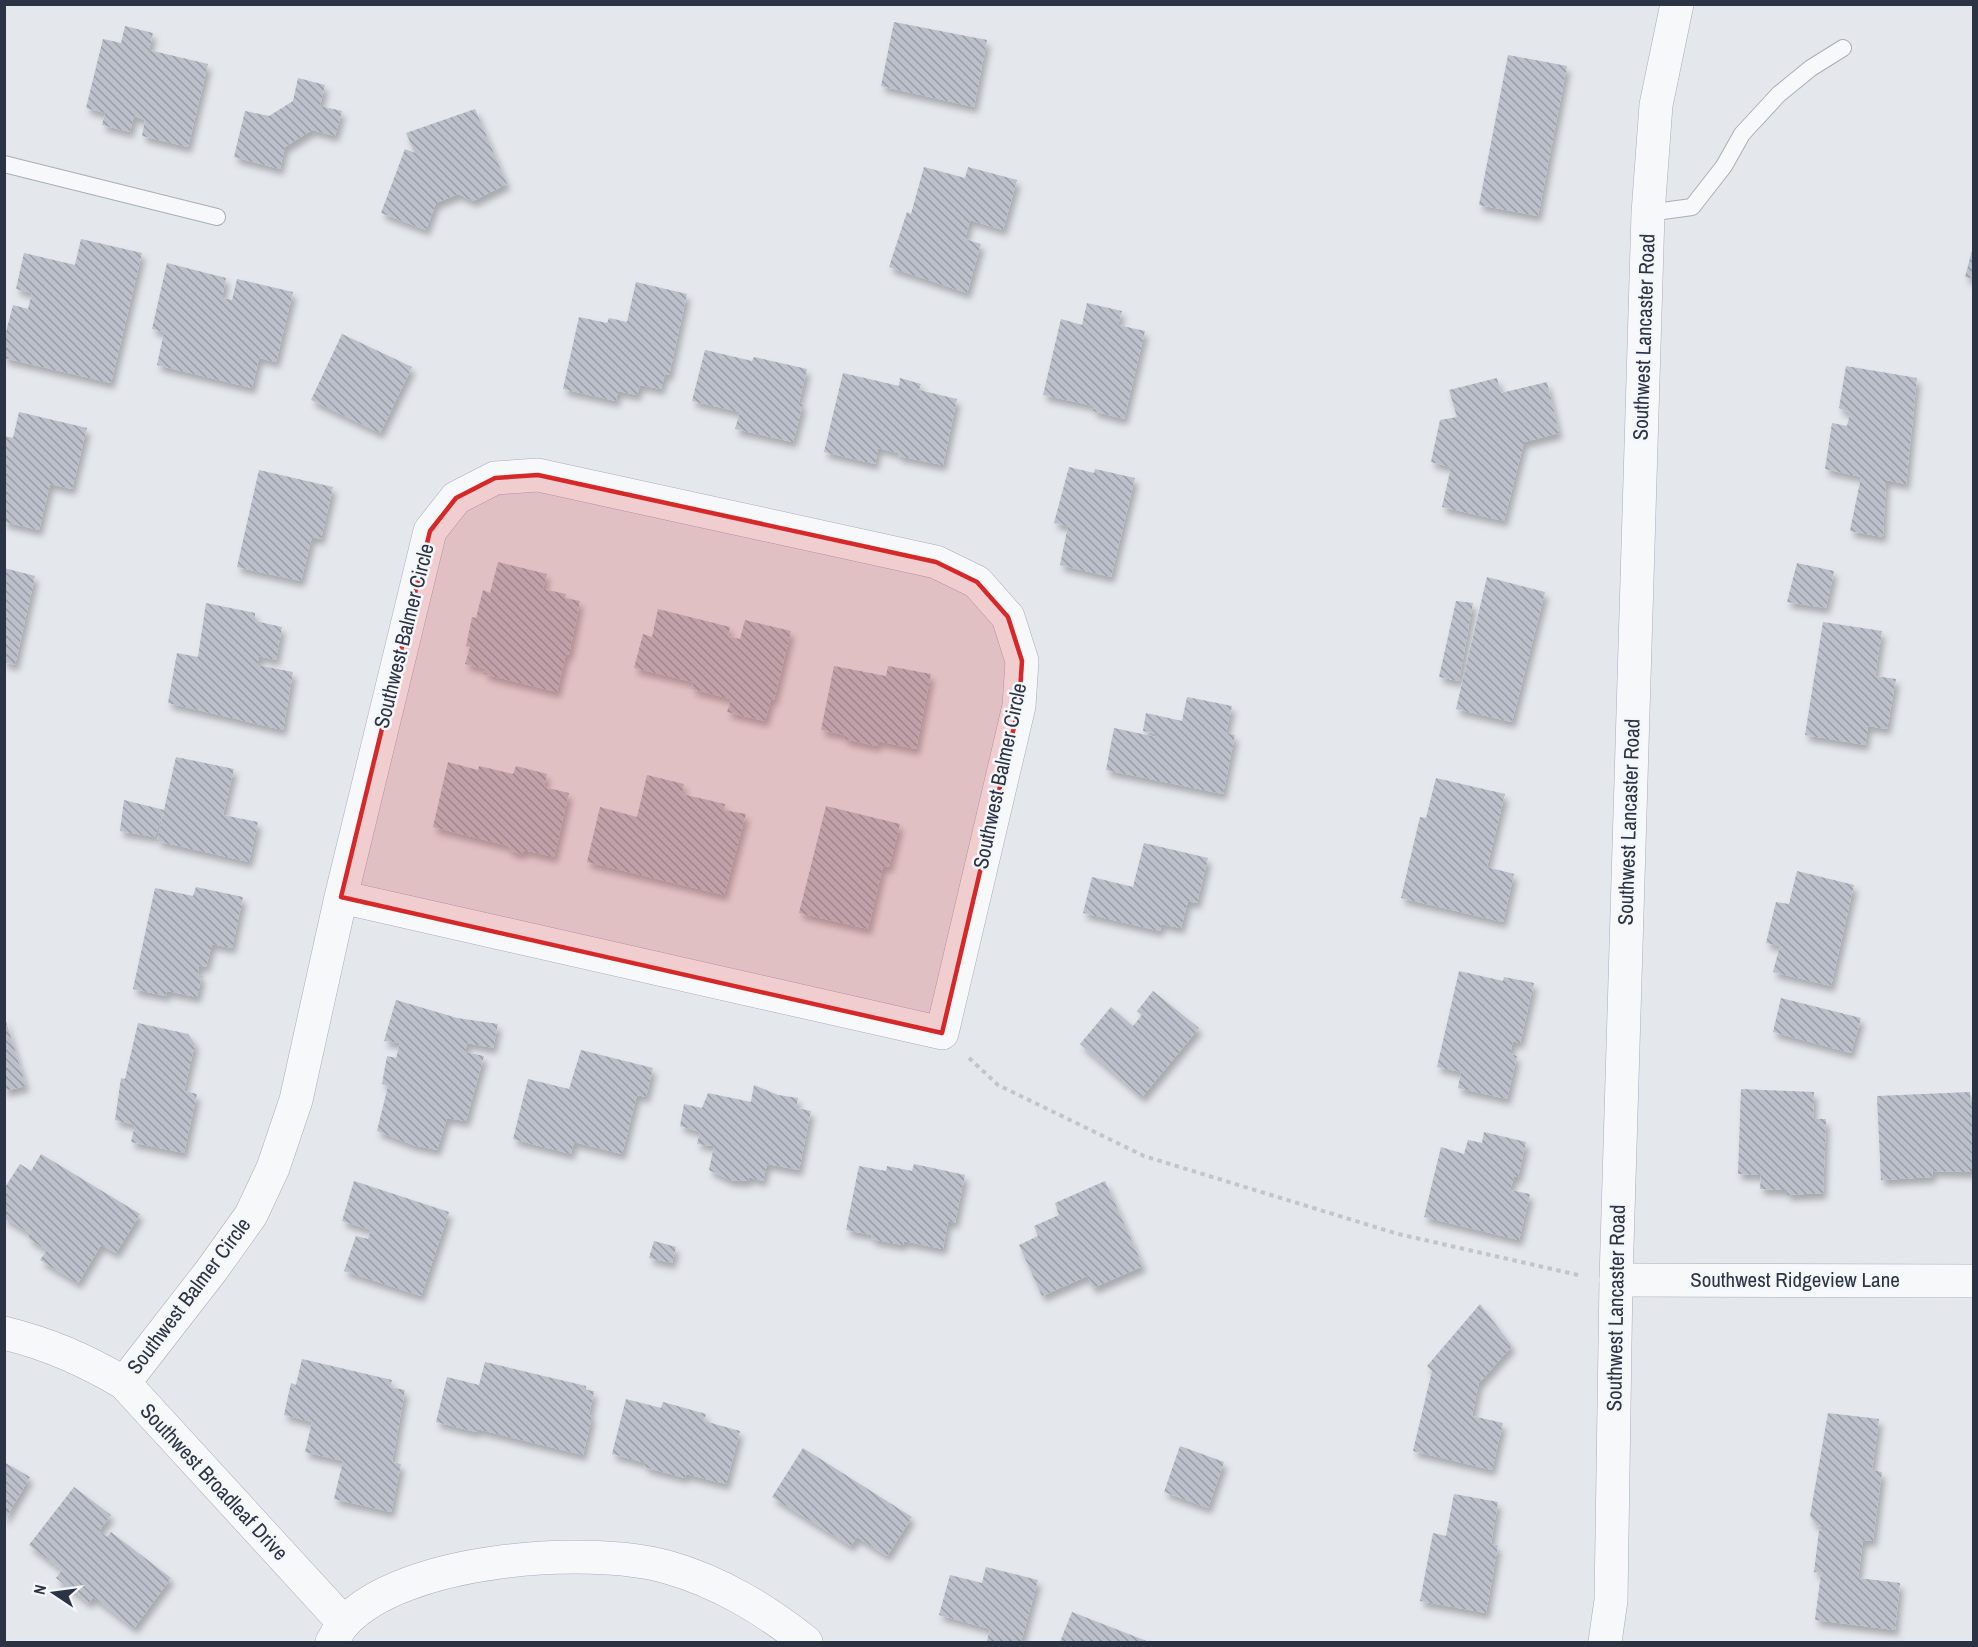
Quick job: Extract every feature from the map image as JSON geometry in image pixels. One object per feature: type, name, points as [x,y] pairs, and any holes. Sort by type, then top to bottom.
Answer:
[{"type":"street","name":"Southwest Lancaster Road","points":[[1605,1642],[1611,1600],[1616,1280],[1648,213],[1656,105],[1677,4]]},
{"type":"street","name":"Southwest Balmer Circle","points":[[124,1383],[212,1271],[251,1215],[273,1168],[296,1100],[341,897],[430,531],[456,498],[495,478],[538,475],[936,562],[977,582],[1008,617],[1022,661],[1019,706],[942,1034]]},
{"type":"street","points":[[341,897],[942,1034]]},
{"type":"street","name":"Southwest Ridgeview Lane","points":[[1616,1280],[1974,1281]]},
{"type":"street","name":"Southwest Broadleaf Drive","points":[[4,1333],[45,1343],[84,1360],[124,1383],[338,1633]]},
{"type":"street","points":[[338,1633],[376,1599],[419,1580],[481,1565],[553,1557],[612,1558],[666,1567],[721,1587],[751,1602],[806,1642]]},
{"type":"lane","points":[[1648,213],[1692,207],[1719,175],[1742,134],[1779,94],[1811,68],[1843,48]]},
{"type":"lane","points":[[4,164],[217,217]]},
{"type":"path","points":[[942,1034],[999,1085],[1144,1156],[1398,1234],[1582,1276]]},
{"type":"highlighted area","points":[[538,475],[936,562],[977,582],[1008,617],[1022,661],[1019,706],[942,1033],[341,897],[430,531],[456,498],[495,478]]},
{"type":"building","points":[[894,22],[987,40],[974,107],[881,86]]},
{"type":"building","points":[[125,26],[153,33],[149,50],[208,64],[188,147],[142,136],[145,120],[134,116],[130,132],[102,125],[105,113],[86,108],[103,39],[121,43]]},
{"type":"building","points":[[1508,55],[1567,66],[1538,216],[1479,205]]},
{"type":"building","points":[[298,78],[325,85],[320,106],[342,111],[335,136],[312,130],[285,147],[280,169],[234,157],[245,111],[269,116],[293,101]]},
{"type":"building","points":[[475,109],[507,184],[473,201],[458,194],[436,203],[426,230],[381,213],[405,149],[415,153],[406,133]]},
{"type":"building","points":[[924,167],[965,178],[968,167],[1017,180],[1003,230],[970,220],[965,239],[981,244],[967,293],[889,267],[907,212],[911,214]]},
{"type":"building","points":[[81,239],[142,253],[111,383],[4,358],[4,340],[13,305],[28,309],[32,293],[16,289],[24,253],[75,265]]},
{"type":"building","points":[[1974,247],[1974,279],[1965,277]]},
{"type":"building","points":[[167,263],[226,278],[222,298],[232,300],[237,279],[293,292],[276,362],[259,358],[252,388],[157,365],[164,332],[152,329]]},
{"type":"building","points":[[636,282],[687,294],[669,375],[665,374],[661,389],[640,385],[637,395],[618,391],[616,401],[563,389],[579,317],[607,323],[609,318],[627,322]]},
{"type":"building","points":[[1087,303],[1122,311],[1118,325],[1145,331],[1124,419],[1093,411],[1094,406],[1043,395],[1061,319],[1082,325]]},
{"type":"building","points":[[342,334],[412,367],[380,433],[311,400]]},
{"type":"building","points":[[705,350],[752,361],[754,357],[807,369],[799,403],[803,404],[793,442],[735,429],[740,412],[692,401]]},
{"type":"building","points":[[1846,366],[1917,378],[1906,484],[1886,480],[1883,537],[1850,531],[1861,477],[1825,469],[1832,423],[1847,426],[1850,413],[1839,408]]},
{"type":"building","points":[[843,373],[899,386],[900,378],[921,384],[919,390],[957,399],[943,465],[898,456],[898,453],[878,448],[875,464],[824,452]]},
{"type":"building","points":[[1497,378],[1501,393],[1547,382],[1559,433],[1524,442],[1504,521],[1442,507],[1451,467],[1431,462],[1440,420],[1457,417],[1449,390]]},
{"type":"building","points":[[19,412],[87,428],[72,489],[50,484],[39,530],[4,522],[4,436],[13,438]]},
{"type":"building","points":[[1069,467],[1094,473],[1095,469],[1135,478],[1111,577],[1060,565],[1068,526],[1054,523]]},
{"type":"building","points":[[259,470],[333,487],[321,539],[312,537],[301,581],[237,567]]},
{"type":"building","points":[[498,562],[547,574],[543,589],[566,594],[565,598],[580,601],[569,655],[566,654],[557,692],[484,674],[486,669],[465,664],[470,647],[466,646],[472,617],[476,618],[483,590],[490,593]]},
{"type":"building","points":[[1797,563],[1834,571],[1826,608],[1787,602]]},
{"type":"building","points":[[4,568],[35,576],[15,665],[4,662]]},
{"type":"building","points":[[1487,577],[1545,592],[1512,722],[1456,709]]},
{"type":"building","points":[[1456,601],[1473,603],[1459,681],[1439,677]]},
{"type":"building","points":[[206,603],[255,613],[255,621],[282,627],[276,660],[259,656],[257,665],[293,672],[283,730],[168,703],[177,653],[198,657]]},
{"type":"building","points":[[658,609],[730,627],[728,636],[740,639],[745,620],[791,631],[774,700],[771,699],[765,721],[727,712],[731,699],[692,689],[693,682],[634,668],[643,634],[652,637]]},
{"type":"building","points":[[1823,622],[1882,631],[1875,676],[1896,679],[1887,729],[1868,726],[1865,745],[1805,735]]},
{"type":"building","points":[[834,666],[886,676],[888,666],[931,674],[916,749],[878,741],[877,746],[844,739],[845,735],[821,730]]},
{"type":"building","points":[[1187,697],[1232,706],[1226,733],[1235,735],[1223,794],[1106,770],[1114,728],[1156,737],[1156,734],[1143,731],[1146,713],[1182,721]]},
{"type":"building","points":[[176,757],[234,769],[223,815],[258,822],[249,862],[157,841]]},
{"type":"building","points":[[448,762],[478,770],[479,766],[513,774],[516,766],[547,774],[544,787],[569,793],[554,857],[524,850],[522,854],[508,850],[509,846],[433,827]]},
{"type":"building","points":[[647,775],[684,784],[682,794],[725,804],[724,810],[746,814],[724,895],[587,862],[600,807],[637,817]]},
{"type":"building","points":[[1436,778],[1505,794],[1487,867],[1514,874],[1503,922],[1401,898],[1420,817],[1426,818]]},
{"type":"building","points":[[124,800],[164,810],[155,837],[120,831]]},
{"type":"building","points":[[826,806],[900,824],[889,867],[883,866],[868,929],[799,913]]},
{"type":"building","points":[[1144,843],[1208,858],[1197,903],[1188,901],[1181,928],[1161,924],[1160,931],[1083,913],[1092,877],[1133,887]]},
{"type":"building","points":[[1797,871],[1854,885],[1831,986],[1773,972],[1780,946],[1766,943],[1776,902],[1789,904]]},
{"type":"building","points":[[196,887],[243,897],[232,948],[212,944],[206,967],[199,965],[198,975],[202,976],[197,997],[167,991],[166,996],[133,989],[155,888],[193,896]]},
{"type":"building","points":[[1459,971],[1503,981],[1504,977],[1534,983],[1520,1043],[1513,1041],[1510,1054],[1517,1056],[1507,1099],[1458,1088],[1461,1072],[1437,1067]]},
{"type":"building","points":[[1153,991],[1199,1028],[1142,1097],[1080,1044],[1111,1007],[1133,1026],[1142,1015],[1137,1011]]},
{"type":"building","points":[[1781,998],[1861,1018],[1851,1053],[1773,1032]]},
{"type":"building","points":[[396,1000],[457,1018],[498,1024],[493,1048],[467,1043],[465,1052],[484,1056],[466,1121],[447,1118],[437,1150],[413,1145],[377,1131],[388,1086],[382,1084],[387,1056],[396,1058],[400,1043],[384,1041]]},
{"type":"building","points":[[4,1015],[26,1086],[4,1091]]},
{"type":"building","points":[[138,1023],[188,1034],[195,1044],[184,1091],[197,1094],[184,1153],[131,1142],[135,1125],[115,1120],[121,1078],[125,1079]]},
{"type":"building","points":[[581,1050],[653,1068],[646,1097],[637,1095],[622,1154],[574,1142],[571,1154],[513,1139],[528,1079],[569,1089]]},
{"type":"building","points":[[754,1085],[778,1095],[798,1098],[796,1108],[811,1111],[799,1170],[767,1164],[763,1181],[749,1177],[748,1181],[730,1180],[709,1170],[714,1146],[697,1144],[700,1132],[680,1126],[684,1104],[702,1108],[708,1093],[751,1102]]},
{"type":"building","points":[[1741,1089],[1814,1092],[1813,1119],[1826,1119],[1823,1193],[1787,1195],[1787,1190],[1760,1189],[1761,1175],[1738,1174]]},
{"type":"building","points":[[1970,1092],[1971,1107],[1974,1107],[1974,1172],[1933,1171],[1932,1177],[1881,1180],[1877,1096]]},
{"type":"building","points":[[1484,1132],[1526,1142],[1518,1177],[1514,1177],[1510,1190],[1530,1194],[1519,1240],[1424,1217],[1441,1147],[1464,1154],[1468,1140],[1482,1143]]},
{"type":"building","points":[[41,1154],[140,1214],[116,1253],[101,1245],[78,1283],[40,1260],[47,1250],[28,1238],[30,1233],[4,1218],[4,1189],[20,1164],[31,1171]]},
{"type":"building","points":[[914,1164],[965,1175],[955,1223],[948,1221],[943,1249],[904,1241],[903,1245],[871,1239],[872,1235],[846,1230],[859,1166],[886,1171],[887,1166],[912,1171]]},
{"type":"building","points":[[354,1181],[449,1212],[421,1296],[344,1271],[356,1236],[368,1239],[371,1230],[342,1221]]},
{"type":"building","points":[[1105,1181],[1143,1266],[1093,1288],[1087,1276],[1042,1296],[1019,1245],[1038,1236],[1034,1226],[1059,1215],[1055,1203]]},
{"type":"building","points":[[654,1241],[676,1247],[672,1263],[649,1258]]},
{"type":"building","points":[[1480,1304],[1512,1346],[1479,1383],[1472,1416],[1503,1423],[1492,1470],[1413,1451],[1432,1371],[1427,1366]]},
{"type":"building","points":[[302,1359],[392,1380],[390,1387],[405,1390],[392,1462],[401,1464],[391,1512],[334,1499],[343,1461],[305,1452],[312,1422],[284,1415],[291,1383],[296,1385]]},
{"type":"building","points":[[485,1362],[586,1386],[586,1390],[594,1391],[589,1415],[592,1416],[583,1455],[477,1429],[476,1432],[436,1422],[447,1377],[479,1385]]},
{"type":"building","points":[[626,1399],[661,1408],[663,1402],[706,1414],[704,1421],[740,1431],[726,1484],[686,1474],[685,1478],[644,1467],[646,1463],[612,1454]]},
{"type":"building","points":[[1828,1413],[1879,1419],[1872,1470],[1882,1472],[1873,1541],[1863,1540],[1858,1578],[1900,1583],[1895,1630],[1815,1620],[1821,1573],[1814,1572],[1819,1531],[1825,1531],[1825,1527],[1817,1526],[1810,1516]]},
{"type":"building","points":[[1180,1446],[1224,1462],[1208,1508],[1164,1492]]},
{"type":"building","points":[[803,1448],[912,1517],[887,1556],[857,1537],[851,1546],[772,1497]]},
{"type":"building","points":[[4,1462],[30,1477],[4,1521]]},
{"type":"building","points":[[74,1487],[111,1515],[99,1531],[107,1537],[111,1532],[171,1578],[134,1628],[93,1597],[89,1603],[56,1578],[62,1570],[29,1545]]},
{"type":"building","points":[[1454,1494],[1498,1502],[1491,1544],[1498,1545],[1486,1613],[1420,1601],[1433,1533],[1446,1536]]},
{"type":"building","points":[[986,1567],[1038,1580],[1021,1642],[987,1641],[990,1629],[939,1615],[950,1575],[982,1583]]},
{"type":"building","points":[[1072,1612],[1149,1642],[1060,1642]]}]
